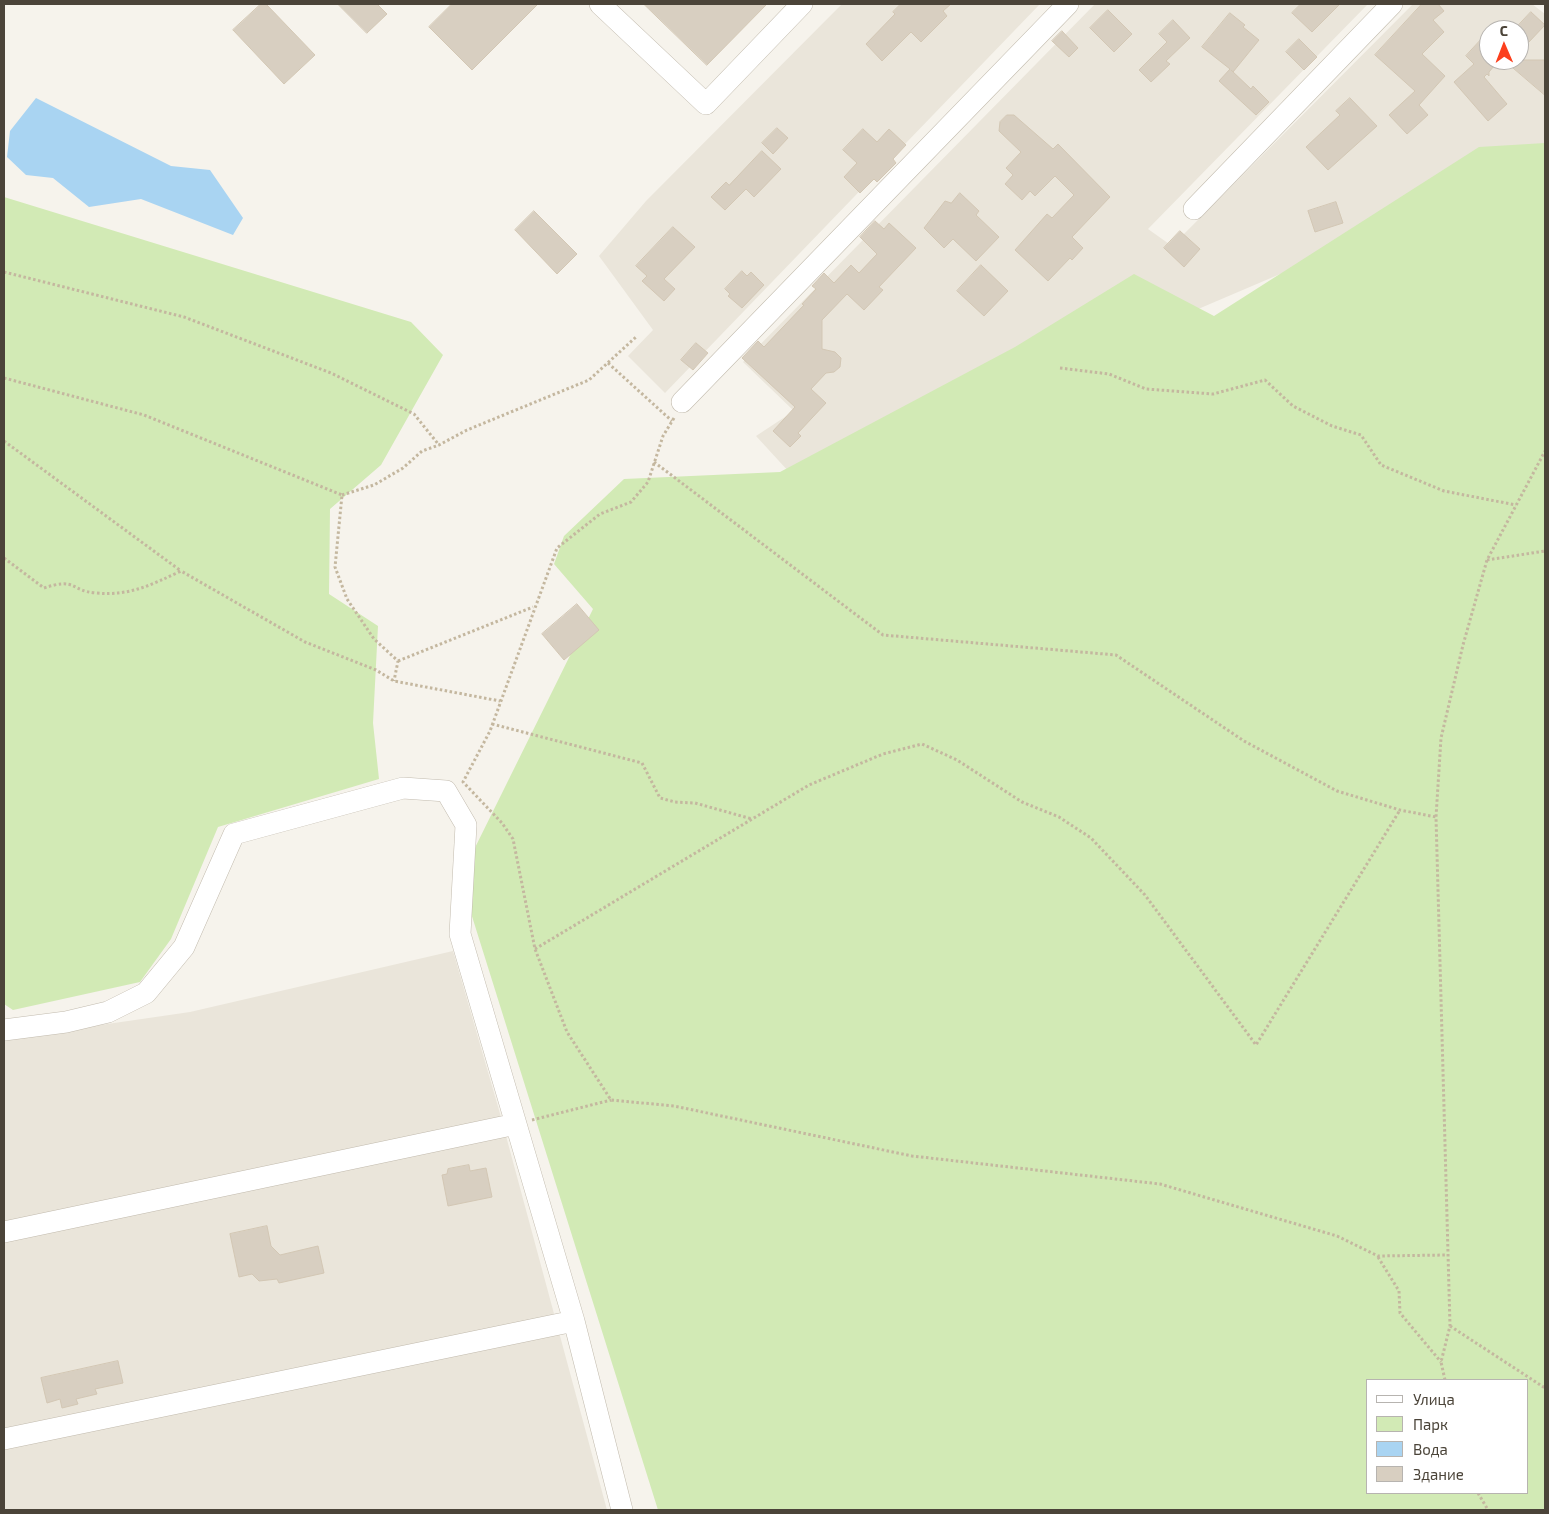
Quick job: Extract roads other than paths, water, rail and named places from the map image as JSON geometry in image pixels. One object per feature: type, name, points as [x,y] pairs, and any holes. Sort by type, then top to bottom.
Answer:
[{"type":"street","points":[[600,4],[706,104],[802,4]]},
{"type":"street","points":[[682,402],[1068,4]]},
{"type":"street","points":[[1194,209],[1392,4]]},
{"type":"street","points":[[4,1030],[66,1022],[108,1012],[146,993],[184,947],[234,834],[403,788],[446,791],[466,825],[460,934],[574,1321],[622,1510]]},
{"type":"street","points":[[4,1232],[516,1124]]},
{"type":"street","points":[[4,1439],[574,1321]]},
{"type":"water","points":[[36,98],[171,166],[210,170],[243,218],[233,235],[141,199],[89,207],[53,178],[26,175],[7,157],[10,131]]}]
